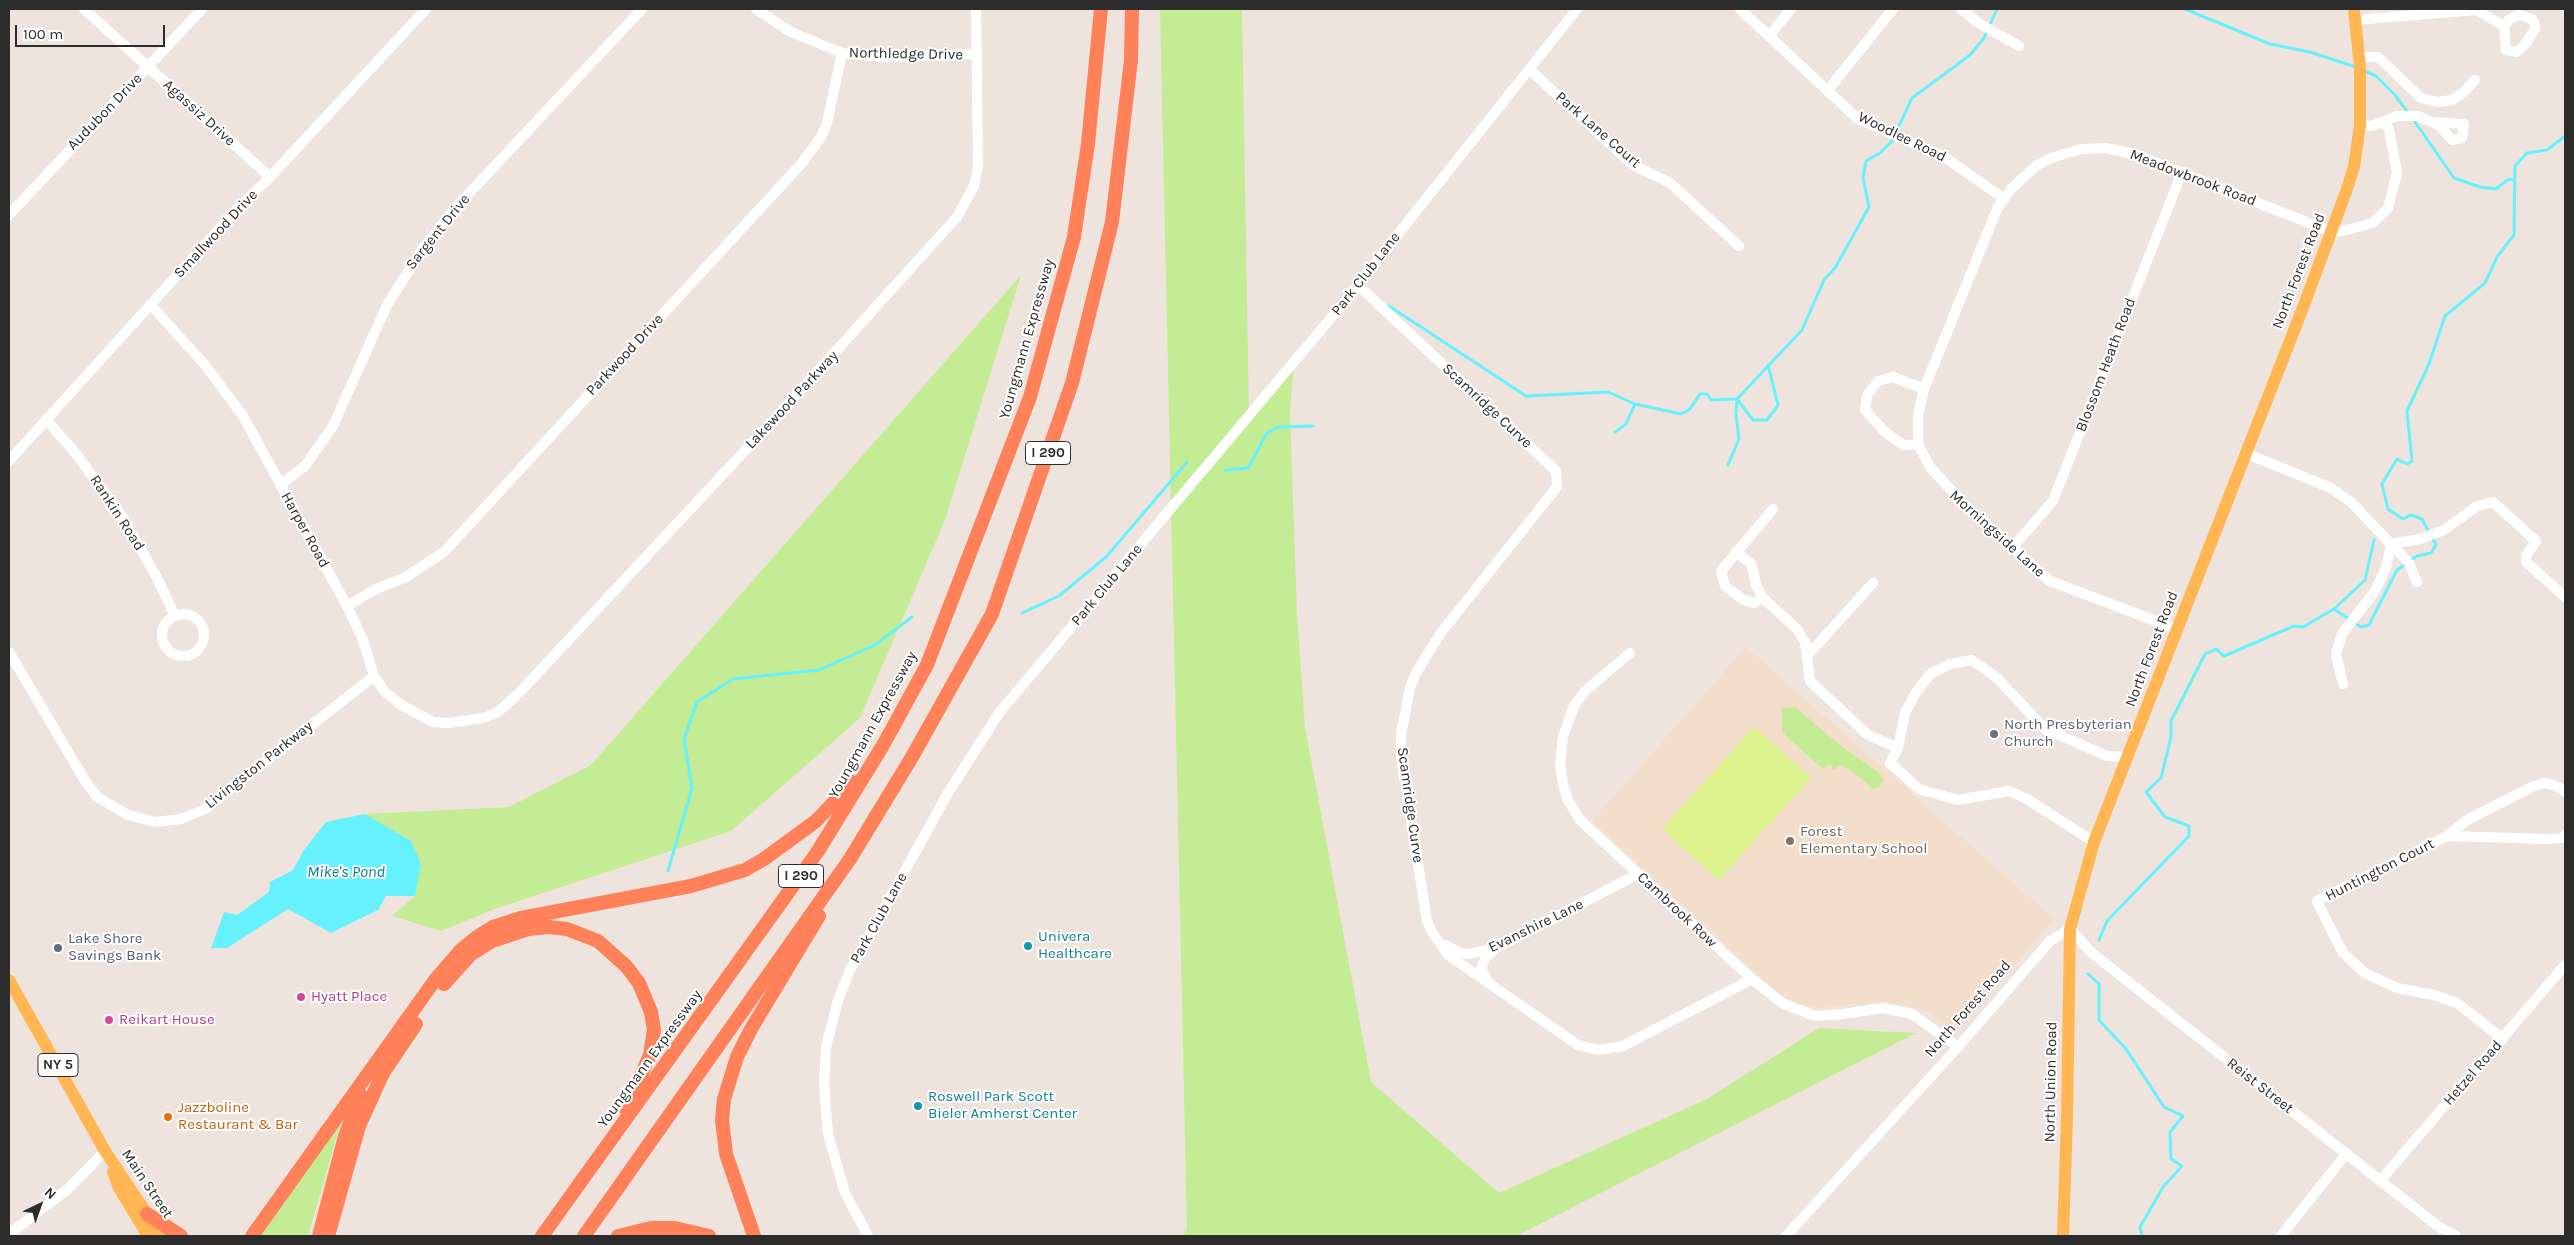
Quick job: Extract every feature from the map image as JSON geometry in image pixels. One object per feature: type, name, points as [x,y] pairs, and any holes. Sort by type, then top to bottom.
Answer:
[{"type":"highway","name":"Youngmann Expressway","points":[[542,1236],[818,851],[882,747],[928,665],[1030,397],[1074,237],[1092,115],[1101,9]]},
{"type":"highway","name":"I 290","points":[[584,1236],[850,859],[912,757],[992,614],[1072,383],[1112,222],[1131,60],[1132,9]]},
{"type":"highway","points":[[252,1236],[448,963],[485,932],[521,918],[691,886],[745,870],[764,859],[816,821],[835,803],[882,747]]},
{"type":"highway","points":[[754,1236],[726,1154],[722,1120],[724,1099],[737,1056],[751,1029],[813,928],[850,859]]},
{"type":"highway","points":[[328,1236],[359,1126],[383,1073],[455,970],[471,954],[492,941],[508,935],[550,926],[584,934],[612,952],[626,966],[639,984],[650,1012],[653,1045],[640,1079],[612,1140]]},
{"type":"highway","points":[[319,1236],[344,1136],[362,1092],[381,1056]]},
{"type":"highway","points":[[147,1214],[181,1236]]},
{"type":"highway","points":[[618,1236],[651,1228],[676,1228],[709,1236]]},
{"type":"main road","name":"North Forest Road","points":[[2070,929],[2094,842],[2332,232],[2354,167],[2360,125],[2359,57],[2355,14]]},
{"type":"main road","name":"North Union Road","points":[[2063,1236],[2070,929]]},
{"type":"main road","name":"Main Street","points":[[9,980],[104,1151],[162,1236]]},
{"type":"main road","name":"Main Street","points":[[104,1151],[119,1188],[148,1236]]},
{"type":"street","name":"Agassiz Drive","points":[[84,9],[270,177]]},
{"type":"street","name":"Audubon Drive","points":[[9,215],[202,9]]},
{"type":"street","name":"Smallwood Drive","points":[[9,461],[150,304],[426,9]]},
{"type":"street","name":"Sargent Drive","points":[[280,486],[305,466],[333,426],[387,305],[423,248],[459,204],[642,9]]},
{"type":"street","name":"Northledge Drive","points":[[756,9],[791,32],[842,53],[882,57],[977,54]]},
{"type":"street","name":"Lakewood Parkway","points":[[469,721],[484,718],[498,712],[519,693],[780,413],[957,217],[974,186],[978,166],[976,9]]},
{"type":"street","name":"Park Club Lane","points":[[868,1236],[845,1193],[828,1134],[824,1084],[831,1022],[842,989],[867,937],[948,793],[999,713],[1358,285],[1577,9]]},
{"type":"street","name":"Woodlee Road","points":[[1740,9],[1858,119],[1943,156],[2003,198]]},
{"type":"street","points":[[1770,36],[1791,9]]},
{"type":"street","points":[[1828,90],[1893,9]]},
{"type":"street","points":[[1961,9],[1977,22],[2019,46]]},
{"type":"street","points":[[2355,14],[2476,10],[2504,26]]},
{"type":"street","name":"Parkwood Drive","points":[[347,606],[376,589],[406,578],[444,552],[802,163],[821,137],[827,123],[842,53]]},
{"type":"street","points":[[2359,57],[2378,57],[2420,98],[2437,102],[2452,100],[2463,93],[2476,80]]},
{"type":"street","name":"Park Lane Court","points":[[1529,69],[1634,166],[1670,182],[1739,246]]},
{"type":"street","points":[[2360,125],[2372,126],[2396,116],[2417,116],[2432,122]]},
{"type":"street","points":[[2332,232],[2373,223],[2388,208],[2397,173],[2393,141],[2389,129],[2382,122]]},
{"type":"street","name":"Meadowbrook Road","points":[[1924,389],[2003,198],[2026,173],[2052,158],[2081,149],[2106,148],[2134,154],[2332,232]]},
{"type":"street","name":"Blossom Heath Road","points":[[2012,548],[2053,501],[2182,172]]},
{"type":"street","name":"Scamridge Curve","points":[[1358,285],[1556,471],[1557,487],[1430,648],[1416,673],[1406,703],[1401,734],[1401,757],[1427,922],[1433,935],[1448,955],[1488,983],[1578,1045],[1598,1050],[1622,1046],[1752,979]]},
{"type":"street","name":"Harper Road","points":[[150,304],[206,365],[243,416],[347,606],[363,640],[374,676],[384,691],[417,716],[433,722],[469,721]]},
{"type":"street","points":[[1918,444],[1903,446],[1884,431],[1865,410],[1867,395],[1878,381],[1893,377],[1924,389]]},
{"type":"street","name":"Morningside Lane","points":[[1924,389],[1918,414],[1918,444],[1930,467],[1947,488],[2050,581],[2177,629]]},
{"type":"street","name":"Rankin Road","points":[[46,419],[76,454],[122,516],[156,576],[175,616]]},
{"type":"street","points":[[2245,452],[2331,488],[2352,503],[2409,563],[2417,582]]},
{"type":"street","points":[[2391,544],[2420,539],[2444,530],[2477,506],[2493,502],[2536,540],[2526,556],[2526,562],[2565,597]]},
{"type":"street","points":[[1764,598],[1753,603],[1742,599],[1725,586],[1721,571],[1773,509]]},
{"type":"street","points":[[2343,684],[2336,654],[2342,634],[2374,591],[2386,568],[2391,544]]},
{"type":"street","points":[[1736,551],[1752,565],[1756,585],[1764,598],[1797,629],[1805,642],[1810,681],[1868,734],[1898,748]]},
{"type":"street","points":[[1807,656],[1874,583]]},
{"type":"street","points":[[189,615],[200,623],[203,630],[202,644],[192,654],[179,655],[173,653],[164,643],[163,631],[169,619],[175,616],[189,615]]},
{"type":"street","name":"Livingston Parkway","points":[[9,652],[84,779],[97,797],[128,815],[156,822],[181,819],[205,809],[374,676]]},
{"type":"street","name":"Cambrook Row","points":[[1630,653],[1589,687],[1574,706],[1562,736],[1560,765],[1563,784],[1572,809],[1580,820],[1752,979],[1782,1002],[1815,1016],[1882,1008],[1912,1014],[1958,1046]]},
{"type":"street","points":[[2094,842],[2027,799],[2008,791],[1958,800],[1919,789],[1890,763],[1898,748],[1905,713],[1915,694],[1930,674],[1950,664],[1972,660],[1997,678],[2045,729],[2107,756],[2128,757]]},
{"type":"street","name":"Huntington Court","points":[[2503,1038],[2457,1003],[2434,995],[2397,988],[2365,973],[2343,953],[2317,901],[2447,836],[2467,820],[2532,787],[2544,783],[2554,785],[2565,791]]},
{"type":"street","name":"Huntington Court","points":[[2447,836],[2547,839],[2565,835]]},
{"type":"street","name":"Evanshire Lane","points":[[1433,935],[1443,944],[1460,953],[1483,952],[1496,948],[1638,874]]},
{"type":"street","name":"North Forest Road","points":[[1786,1236],[2050,941],[2070,929]]},
{"type":"street","name":"Reist Street","points":[[2070,929],[2092,953],[2439,1227],[2456,1236]]},
{"type":"street","points":[[1488,983],[1481,968],[1486,957],[1496,948]]},
{"type":"street","name":"Hetzel Road","points":[[2380,1180],[2565,965]]},
{"type":"street","points":[[9,1234],[67,1190],[104,1151]]},
{"type":"street","points":[[2281,1236],[2346,1154]]},
{"type":"shaded area","name":"Forest Elementary School","points":[[1746,647],[2054,919],[1956,1034],[1925,1010],[1903,1004],[1883,1001],[1820,1008],[1798,1004],[1775,990],[1592,821]]},
{"type":"green space","points":[[1160,9],[1242,9],[1249,415],[1294,362],[1290,411],[1297,614],[1305,727],[1371,1082],[1499,1193],[1707,1099],[1819,1028],[1916,1033],[1516,1236],[1183,1236],[1187,1229]]},
{"type":"green space","points":[[1021,275],[945,520],[860,718],[731,831],[495,909],[441,931],[392,916],[415,896],[411,841],[365,814],[509,807],[591,765]]},
{"type":"green space","points":[[1795,707],[1841,746],[1878,772],[1884,779],[1879,787],[1873,789],[1852,771],[1841,765],[1834,770],[1829,764],[1823,769],[1787,737],[1782,731],[1782,708]]},
{"type":"green space","points":[[1754,727],[1811,778],[1719,880],[1662,829]]},
{"type":"green space","points":[[341,1121],[308,1236],[257,1236]]},
{"type":"water","name":"Mike's Pond","points":[[365,814],[411,841],[421,864],[415,896],[386,896],[378,910],[331,933],[288,909],[227,948],[211,948],[224,912],[237,915],[269,892],[270,882],[293,870],[304,850],[326,822]]},
{"type":"waterway","points":[[1389,306],[1526,396],[1608,392],[1635,404],[1681,414],[1690,409],[1700,394],[1707,394],[1711,400],[1737,399],[1802,330],[1824,280],[1835,268],[1869,207],[1863,178],[1866,161],[1880,153],[1892,141],[1912,98],[1970,55],[1984,38],[1997,9]]},
{"type":"waterway","points":[[2185,9],[2270,44],[2310,52],[2356,67]]},
{"type":"waterway","points":[[2364,71],[2376,76],[2395,95],[2409,114]]},
{"type":"waterway","points":[[2413,119],[2454,178],[2480,187],[2496,189],[2506,181],[2511,179],[2515,181]]},
{"type":"waterway","points":[[2099,940],[2107,921],[2189,836],[2189,826],[2165,817],[2146,792],[2161,778],[2171,737],[2171,721],[2205,654],[2216,649],[2224,656],[2294,626],[2303,627],[2334,609],[2361,627],[2369,625],[2397,570],[2417,556],[2431,553],[2436,545],[2422,519],[2411,515],[2403,519],[2388,509],[2382,484],[2397,459],[2407,464],[2412,461],[2407,411],[2429,364],[2445,316],[2485,283],[2497,257],[2514,235],[2515,166],[2527,153],[2547,150],[2565,136]]},
{"type":"waterway","points":[[1737,399],[1753,420],[1767,420],[1778,405],[1768,365]]},
{"type":"waterway","points":[[1728,465],[1739,439],[1736,414],[1737,399]]},
{"type":"waterway","points":[[1615,432],[1626,424],[1635,404]]},
{"type":"waterway","points":[[1225,470],[1248,468],[1267,433],[1278,427],[1313,426]]},
{"type":"waterway","points":[[1022,613],[1059,596],[1107,556],[1187,462]]},
{"type":"waterway","points":[[2334,609],[2365,580],[2374,540]]},
{"type":"waterway","points":[[668,871],[692,788],[684,739],[697,702],[733,679],[819,670],[875,645],[912,617]]},
{"type":"waterway","points":[[2088,974],[2099,984],[2099,1020],[2126,1049],[2164,1107],[2183,1116],[2170,1132],[2171,1159],[2182,1166],[2163,1187],[2140,1227],[2142,1236]]},
{"type":"place","name":"North Presbyterian Church","points":[[1994,734]]},
{"type":"place","name":"Forest Elementary School","points":[[1790,841]]},
{"type":"place","name":"Univera Healthcare","points":[[1028,946]]},
{"type":"place","name":"Lake Shore Savings Bank","points":[[58,948]]},
{"type":"place","name":"Hyatt Place","points":[[301,997]]},
{"type":"place","name":"Reikart House","points":[[109,1020]]},
{"type":"place","name":"Roswell Park Scott Bieler Amherst Center","points":[[918,1106]]},
{"type":"place","name":"Jazzboline Restaurant & Bar","points":[[168,1117]]}]
